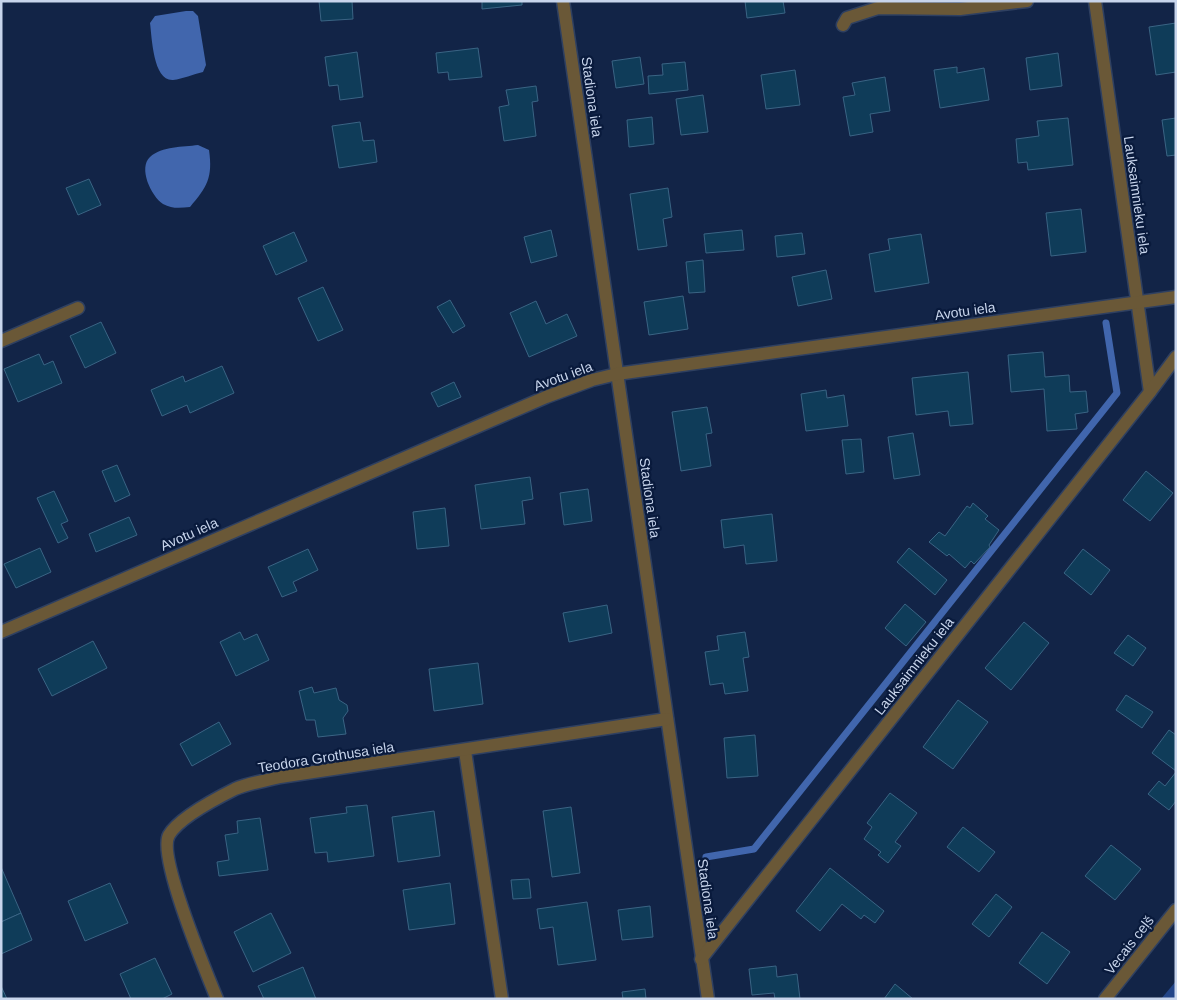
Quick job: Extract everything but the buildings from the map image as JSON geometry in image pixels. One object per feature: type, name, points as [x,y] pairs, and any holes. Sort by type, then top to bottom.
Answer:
[{"type":"street","name":"Stadiona iela","points":[[564,1],[616,374],[708,999]]},
{"type":"street","points":[[843,25],[847,18],[878,8],[960,9],[1027,1]]},
{"type":"street","name":"Lauksaimnieku iela","points":[[1096,1],[1136,302],[1150,392]]},
{"type":"street","name":"Avotu iela","points":[[1,632],[546,397],[592,380],[616,374],[1176,297]]},
{"type":"street","points":[[1,341],[78,308]]},
{"type":"street","name":"Lauksaimnieku iela","points":[[701,959],[1176,357]]},
{"type":"street","name":"Teodora Grothusa iela","points":[[217,999],[192,939],[169,865],[168,835],[186,819],[236,788],[280,777],[465,751],[666,719]]},
{"type":"street","points":[[465,751],[502,999]]},
{"type":"street","name":"Vecais ceļš","points":[[1106,999],[1176,910]]},
{"type":"shaded area","points":[[193,11],[198,16],[206,65],[203,72],[173,80],[161,74],[157,66],[150,23],[155,16]]},
{"type":"shaded area","points":[[198,145],[209,150],[210,168],[205,188],[190,207],[166,206],[150,189],[145,168],[147,162],[150,157],[160,151]]},
{"type":"shaded area","points":[[1176,981],[1176,999],[1161,999]]},
{"type":"waterway","points":[[706,857],[754,849],[1117,393],[1106,323]]}]
